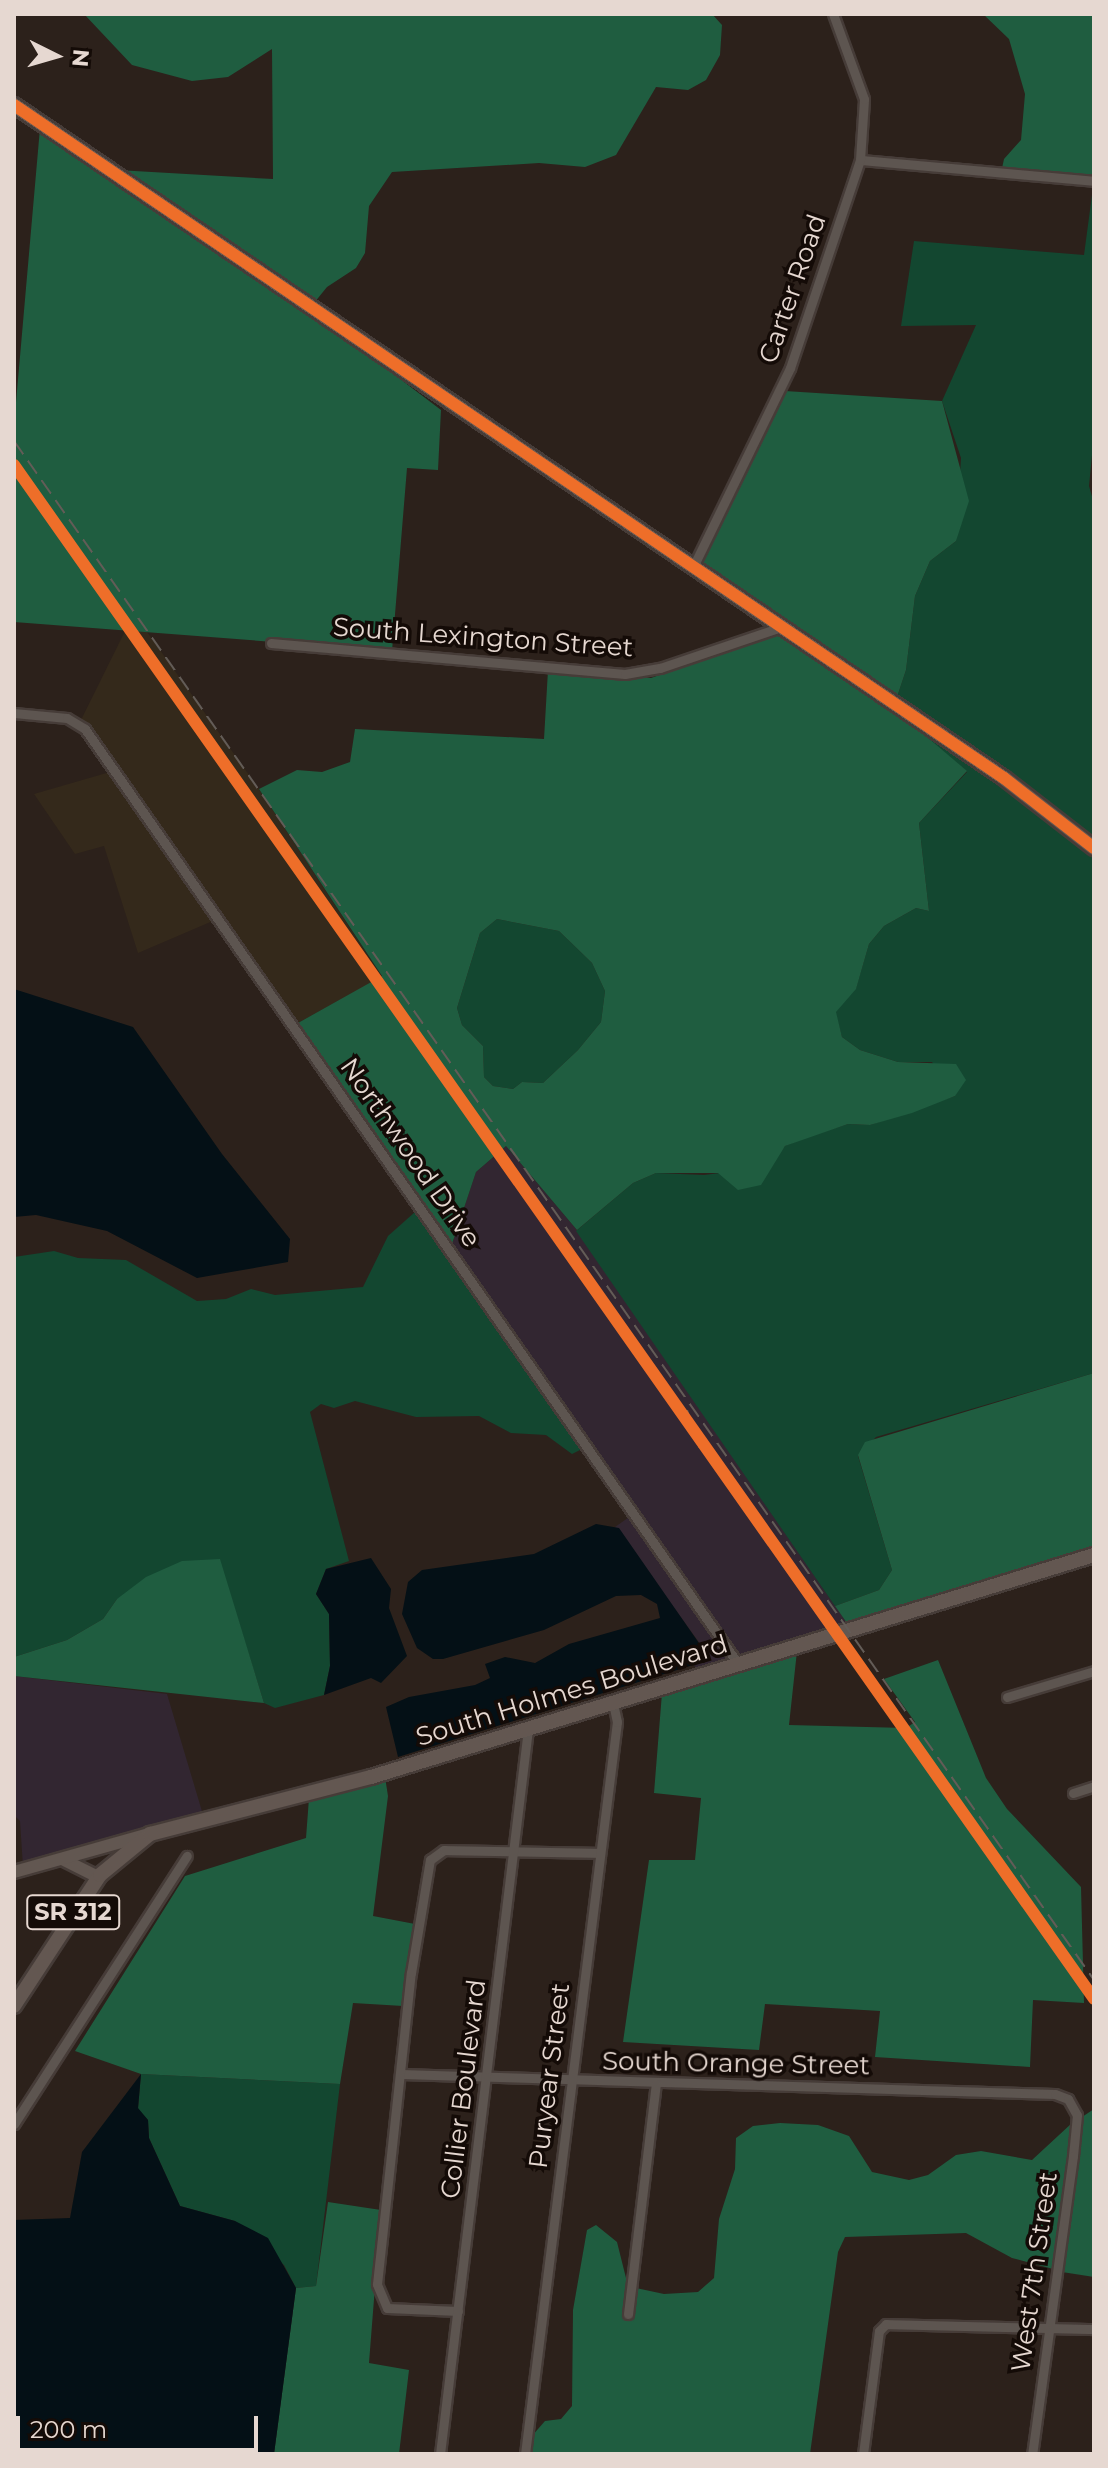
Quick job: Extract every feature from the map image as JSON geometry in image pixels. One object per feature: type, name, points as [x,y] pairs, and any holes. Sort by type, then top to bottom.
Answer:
[{"type":"main road","points":[[14,105],[1004,778],[1094,848]]},
{"type":"main road","name":"South Holmes Boulevard","points":[[14,1872],[528,1729],[1094,1555]]},
{"type":"main road","name":"SR 312","points":[[14,2006],[98,1877],[150,1834]]},
{"type":"main road","points":[[59,1859],[98,1877]]},
{"type":"street","name":"Carter Road","points":[[693,567],[790,368],[860,160],[864,99],[833,14]]},
{"type":"street","points":[[860,160],[1094,181]]},
{"type":"street","name":"South Lexington Street","points":[[271,643],[625,674],[660,668],[781,627]]},
{"type":"street","name":"Northwood Drive","points":[[14,713],[67,718],[85,729],[739,1665]]},
{"type":"street","points":[[1007,1697],[1094,1671]]},
{"type":"street","name":"Puryear Street","points":[[525,2454],[617,1722],[613,1703]]},
{"type":"street","name":"Collier Boulevard","points":[[440,2454],[517,1850],[528,1729]]},
{"type":"street","points":[[1073,1793],[1094,1786]]},
{"type":"street","points":[[458,2311],[403,2311],[387,2308],[379,2298],[401,2074],[429,1865],[433,1855],[446,1850],[600,1853]]},
{"type":"street","points":[[14,2124],[187,1856]]},
{"type":"street","name":"South Orange Street","points":[[401,2074],[487,2080],[1055,2094],[1068,2099]]},
{"type":"street","points":[[628,2314],[656,2084]]},
{"type":"street","name":"West 7th Street","points":[[1032,2454],[1077,2115],[1068,2099]]},
{"type":"street","points":[[863,2454],[879,2331],[886,2324],[906,2322],[1094,2329]]},
{"type":"shaded area","points":[[127,627],[145,629],[259,789],[382,977],[298,1023],[81,720]]},
{"type":"shaded area","points":[[110,772],[215,920],[138,953],[104,846],[75,854],[34,794]]},
{"type":"shaded area","points":[[14,989],[133,1027],[222,1154],[290,1239],[288,1262],[197,1278],[107,1231],[36,1215],[14,1217]]},
{"type":"shaded area","points":[[506,1146],[577,1230],[849,1626],[741,1660],[452,1244],[476,1172]]},
{"type":"shaded area","points":[[632,1515],[732,1663],[703,1672],[693,1665],[701,1645],[615,1527]]},
{"type":"shaded area","points":[[596,1524],[619,1528],[701,1646],[693,1665],[398,1757],[386,1707],[409,1697],[475,1685],[490,1678],[485,1664],[505,1657],[535,1663],[569,1644],[660,1618],[657,1604],[641,1595],[616,1596],[544,1630],[443,1659],[433,1659],[417,1648],[402,1614],[408,1582],[422,1570],[534,1554]]},
{"type":"shaded area","points":[[371,1558],[391,1589],[389,1608],[407,1656],[381,1683],[371,1678],[324,1695],[330,1666],[329,1614],[316,1594],[326,1569]]},
{"type":"shaded area","points":[[14,1676],[167,1694],[204,1818],[23,1867],[20,1821],[14,1815]]},
{"type":"shaded area","points":[[141,2074],[138,2108],[148,2120],[149,2138],[180,2206],[235,2221],[268,2238],[296,2288],[274,2454],[14,2453],[14,2220],[70,2218],[82,2152]]},
{"type":"green space","points":[[84,14],[712,14],[722,25],[720,55],[706,80],[688,90],[656,87],[616,155],[585,167],[539,163],[392,172],[369,206],[365,253],[356,268],[327,287],[314,303],[117,170],[273,179],[272,49],[228,77],[192,81],[132,65]]},
{"type":"green space","points":[[983,14],[1094,14],[1094,180],[1001,173],[1004,159],[1021,140],[1025,94],[1009,39]]},
{"type":"green space","points":[[40,128],[337,331],[441,410],[438,470],[407,468],[392,651],[14,622],[14,425]]},
{"type":"green space","points":[[1094,180],[1094,435],[1089,486],[1094,503],[1094,842],[896,700],[906,670],[915,596],[930,561],[956,541],[961,458],[942,401],[976,325],[901,326],[914,241],[1084,255]]},
{"type":"green space","points":[[785,391],[942,401],[969,501],[956,541],[930,561],[915,596],[906,670],[896,700],[700,566]]},
{"type":"green space","points":[[781,632],[893,708],[967,771],[919,823],[929,911],[916,908],[884,926],[869,944],[856,989],[836,1012],[842,1037],[860,1050],[898,1062],[956,1064],[966,1080],[955,1096],[912,1113],[870,1125],[848,1124],[785,1146],[761,1185],[738,1190],[718,1173],[656,1173],[633,1183],[577,1230],[506,1146],[476,1172],[452,1244],[298,1023],[382,976],[259,789],[297,770],[322,772],[350,762],[355,729],[544,739],[548,670],[651,678]],"holes":[[[497,919],[559,931],[592,963],[605,991],[601,1022],[578,1050],[543,1083],[522,1082],[513,1089],[493,1086],[484,1077],[483,1046],[462,1025],[457,1008],[480,933]]]},
{"type":"green space","points":[[893,708],[1094,854],[1094,1373],[876,1437],[858,1456],[892,1570],[879,1590],[835,1606],[576,1231],[633,1183],[656,1173],[704,1175],[769,1167],[785,1146],[804,1138],[848,1124],[870,1125],[955,1096],[932,1062],[898,1062],[860,1050],[842,1037],[835,1012],[856,988],[869,944],[884,926],[916,908],[929,911],[919,823],[967,772]]},
{"type":"green space","points":[[497,919],[559,931],[592,963],[605,991],[601,1022],[578,1050],[543,1083],[522,1082],[513,1089],[493,1086],[484,1077],[483,1046],[462,1025],[457,1008],[480,933]]},
{"type":"green space","points":[[415,1212],[584,1448],[572,1454],[546,1435],[511,1433],[479,1416],[416,1417],[355,1401],[334,1408],[321,1404],[310,1412],[349,1561],[326,1569],[316,1594],[329,1614],[330,1666],[324,1695],[275,1708],[264,1703],[229,1591],[117,1599],[103,1619],[67,1640],[14,1657],[14,1257],[54,1251],[78,1258],[126,1260],[197,1301],[226,1299],[251,1289],[275,1295],[363,1287],[388,1236]]},
{"type":"green space","points":[[1094,1373],[1094,1551],[849,1626],[835,1606],[879,1590],[892,1570],[858,1455],[865,1442]]},
{"type":"green space","points":[[220,1559],[264,1703],[14,1676],[14,1657],[67,1640],[103,1619],[117,1599],[146,1577],[182,1561]]},
{"type":"green space","points":[[797,1651],[789,1725],[906,1728],[915,1722],[884,1679],[938,1660],[986,1778],[1007,1809],[1081,1887],[1084,2003],[1033,2000],[1030,2067],[875,2057],[880,2011],[765,2004],[759,2050],[623,2042],[649,1860],[695,1860],[701,1798],[654,1793],[662,1693]]},
{"type":"green space","points":[[385,1777],[388,1796],[373,1916],[415,1924],[403,2006],[353,2003],[340,2084],[141,2074],[75,2051],[185,1876],[306,1838],[309,1798]]},
{"type":"green space","points":[[141,2074],[340,2084],[316,2286],[296,2288],[284,2265],[235,2221],[180,2206],[149,2138],[148,2120],[138,2109]]},
{"type":"green space","points":[[1094,2109],[1094,2277],[1062,2272],[1082,2117]]},
{"type":"green space","points":[[780,2123],[818,2125],[849,2136],[872,2172],[909,2180],[928,2175],[956,2155],[981,2151],[1032,2160],[1072,2123],[1053,2269],[1012,2258],[966,2233],[845,2237],[838,2252],[810,2454],[529,2454],[531,2437],[545,2421],[561,2419],[572,2406],[573,2310],[587,2230],[596,2225],[617,2242],[627,2282],[623,2317],[632,2318],[636,2288],[664,2294],[698,2292],[714,2278],[719,2219],[735,2169],[736,2138],[753,2126]]},
{"type":"green space","points":[[328,2202],[381,2210],[369,2363],[409,2370],[399,2454],[274,2454],[296,2288],[316,2286]]},
{"type":"railway","points":[[14,441],[1094,1980]]},
{"type":"railway","points":[[687,1410],[702,1455]]},
{"type":"cycle path","points":[[14,105],[1004,778],[1094,848]]},
{"type":"cycle path","points":[[14,465],[1094,1999]]}]
